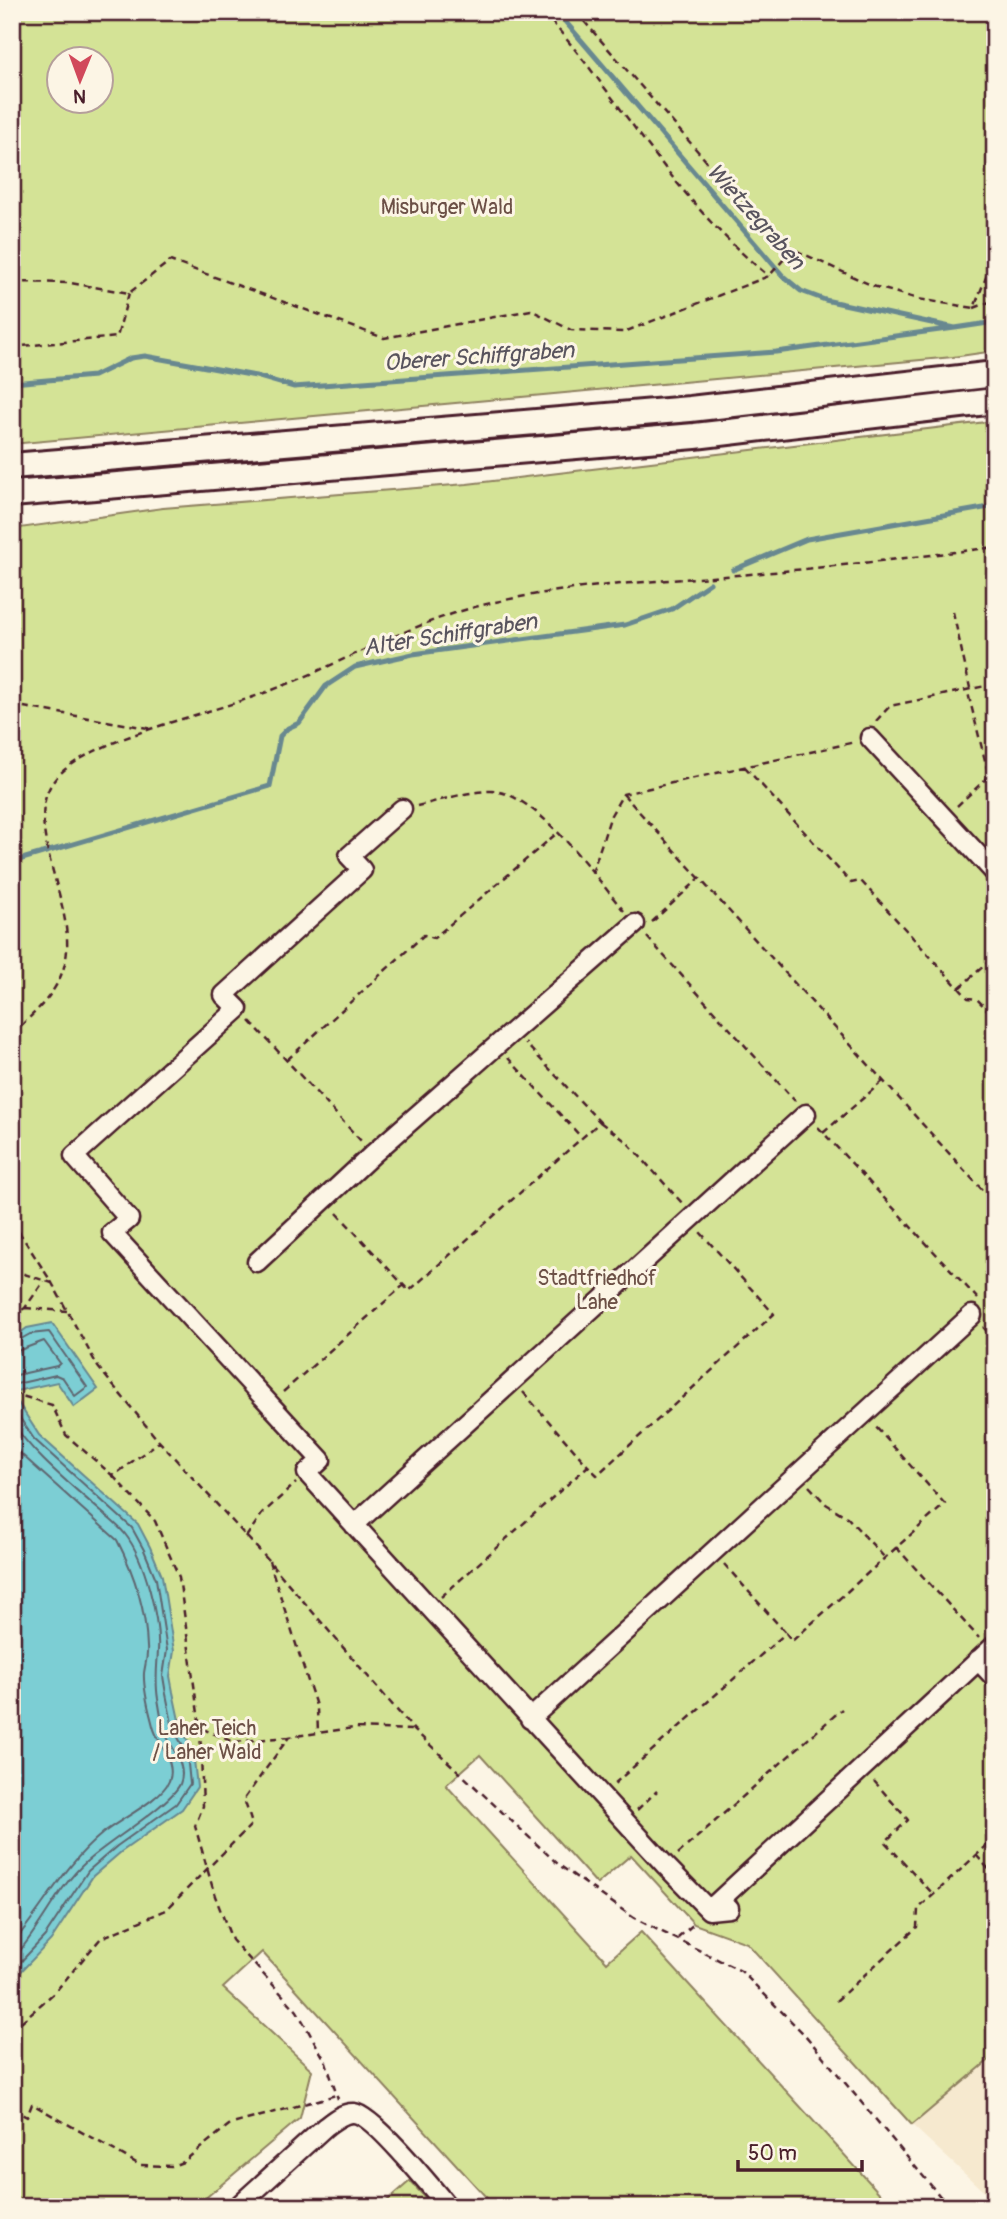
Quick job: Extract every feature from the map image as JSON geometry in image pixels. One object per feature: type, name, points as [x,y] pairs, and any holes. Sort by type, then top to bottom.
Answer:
[{"type":"highway","points":[[12,466],[690,409],[995,374]]},
{"type":"highway","points":[[12,494],[695,436],[995,401]]},
{"type":"street","points":[[870,738],[995,873]]},
{"type":"street","points":[[402,809],[349,856],[362,870],[224,995],[238,1009],[74,1156],[129,1219],[112,1233],[321,1460],[307,1473],[624,1822],[709,1910]]},
{"type":"street","points":[[257,1262],[373,1154],[513,1030],[639,928]]},
{"type":"street","points":[[354,1525],[806,1114]]},
{"type":"street","points":[[530,1719],[972,1315]]},
{"type":"street","points":[[709,1910],[987,1652],[995,1678]]},
{"type":"street","points":[[709,1910],[729,1908]]},
{"type":"street","points":[[237,2207],[325,2127],[340,2116],[354,2113],[378,2129],[448,2207]]},
{"type":"path","points":[[543,12],[671,176],[737,251],[769,276]]},
{"type":"path","points":[[576,12],[757,219],[793,249],[873,286],[918,299],[974,308],[995,300]]},
{"type":"path","points":[[12,347],[117,337],[129,293],[170,261],[384,338],[531,310],[571,330],[624,332],[769,276],[787,259],[793,249]]},
{"type":"path","points":[[974,308],[995,254]]},
{"type":"path","points":[[12,282],[69,283],[129,293]]},
{"type":"path","points":[[12,1034],[47,1002],[63,971],[68,946],[66,916],[40,813],[45,791],[62,772],[90,755],[154,729],[254,697],[433,622],[499,601],[581,588],[762,573],[995,547]]},
{"type":"path","points":[[944,818],[989,776],[953,612]]},
{"type":"path","points":[[592,873],[611,815],[623,794],[870,738],[876,721],[890,706],[995,684]]},
{"type":"path","points":[[12,705],[154,729]]},
{"type":"path","points":[[745,767],[851,883],[861,881],[968,999],[977,999],[995,1018]]},
{"type":"path","points":[[402,809],[489,791],[506,793],[523,801],[592,873],[806,1114],[983,1305],[972,1315],[995,1340]]},
{"type":"path","points":[[623,794],[995,1204]]},
{"type":"path","points":[[287,1060],[424,935],[435,938],[556,834]]},
{"type":"path","points":[[639,928],[701,877]]},
{"type":"path","points":[[959,988],[995,956]]},
{"type":"path","points":[[238,1009],[373,1154]]},
{"type":"path","points":[[512,1380],[597,1475],[774,1314],[627,1142],[600,1122],[513,1030]]},
{"type":"path","points":[[496,1045],[582,1138]]},
{"type":"path","points":[[824,1133],[883,1081]]},
{"type":"path","points":[[324,1199],[409,1291],[600,1122]]},
{"type":"path","points":[[12,1221],[52,1283],[98,1367],[414,1730],[559,1865],[634,1918],[741,1971],[805,2035],[949,2207]]},
{"type":"path","points":[[12,1270],[52,1283]]},
{"type":"path","points":[[12,1316],[25,1308],[44,1281]]},
{"type":"path","points":[[269,1404],[404,1285]]},
{"type":"path","points":[[25,1308],[67,1311]]},
{"type":"path","points":[[12,1393],[52,1405],[66,1435],[113,1476],[155,1521],[179,1577],[200,1728],[203,1806],[195,1826],[215,1896],[233,1940],[292,2003],[327,2062],[337,2102],[346,2099]]},
{"type":"path","points":[[712,1551],[792,1641],[945,1504],[862,1413]]},
{"type":"path","points":[[113,1476],[160,1441]]},
{"type":"path","points":[[428,1608],[588,1466]]},
{"type":"path","points":[[246,1537],[262,1514],[307,1473]]},
{"type":"path","points":[[797,1473],[826,1504],[847,1517],[885,1558]]},
{"type":"path","points":[[896,1547],[987,1652]]},
{"type":"path","points":[[268,1560],[317,1709],[318,1732]]},
{"type":"path","points":[[600,1795],[786,1633]]},
{"type":"path","points":[[665,1866],[842,1709]]},
{"type":"path","points":[[180,1719],[233,1742],[353,1728],[414,1730]]},
{"type":"path","points":[[12,2030],[55,1992],[101,1938],[166,1910],[253,1824],[244,1799],[289,1737]]},
{"type":"path","points":[[862,1768],[908,1820],[885,1842],[933,1895]]},
{"type":"path","points":[[624,1822],[657,1791]]},
{"type":"path","points":[[836,2001],[917,1927],[918,1909],[995,1838]]},
{"type":"path","points":[[976,1855],[995,1876]]},
{"type":"path","points":[[678,1938],[709,1910]]},
{"type":"path","points":[[12,2109],[27,2117],[33,2104],[140,2165],[172,2166],[183,2162],[229,2125],[337,2094]]},
{"type":"shaded area","points":[[995,2055],[995,2202],[912,2125]]},
{"type":"green space","name":"Misburger Wald","points":[[12,12],[995,12],[995,351],[12,444]]},
{"type":"green space","points":[[995,421],[995,2055],[912,2125],[747,1943],[694,1924],[631,1855],[597,1884],[480,1755],[446,1785],[607,1962],[641,1932],[892,2207],[495,2207],[262,1952],[223,1988],[312,2070],[300,2118],[195,2207],[12,2207],[12,529],[163,508],[467,484]]},
{"type":"green space","points":[[410,2181],[434,2207],[380,2207]]},
{"type":"water","points":[[52,1323],[98,1389],[74,1407],[57,1382],[12,1392],[12,1339],[27,1328]]},
{"type":"water","points":[[12,1393],[39,1435],[138,1524],[150,1547],[162,1576],[174,1651],[170,1676],[180,1725],[193,1751],[197,1787],[182,1809],[121,1852],[93,1876],[51,1940],[12,1981]]},
{"type":"waterway","name":"Wietzegraben","points":[[557,12],[783,276],[801,291],[825,300],[955,328],[995,322]]},
{"type":"waterway","name":"Oberer Schiffgraben","points":[[12,383],[94,376],[131,358],[145,356],[256,376],[294,387],[776,352],[955,328]]},
{"type":"waterway","name":"Alter Schiffgraben","points":[[733,570],[807,539],[995,506]]},
{"type":"waterway","name":"Alter Schiffgraben","points":[[12,862],[270,786],[280,736],[299,723],[326,686],[355,667],[413,654],[625,625],[672,609],[710,583]]},
{"type":"park label","name":"Stadtfriedhof Lahe","points":[[597,1290]]},
{"type":"park label","name":"Laher Teich / Laher Wald","points":[[207,1740]]}]
